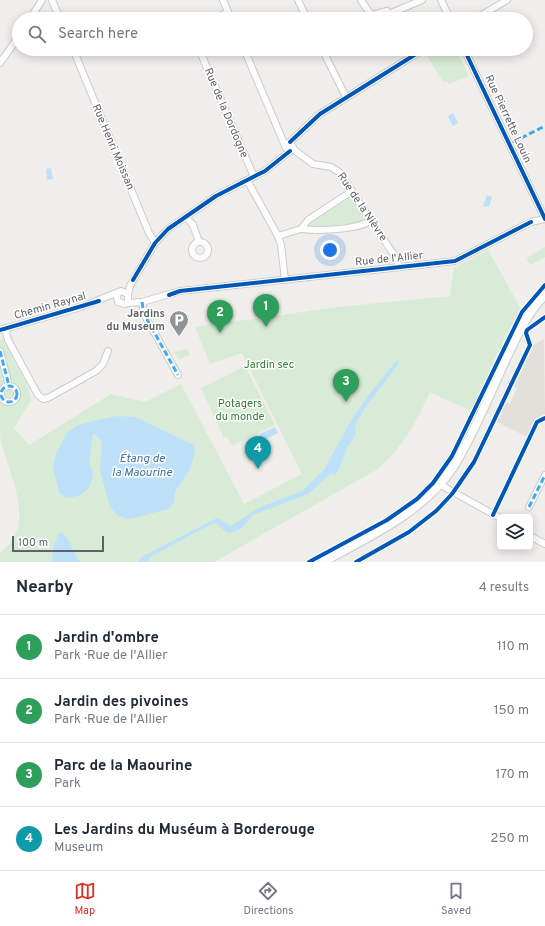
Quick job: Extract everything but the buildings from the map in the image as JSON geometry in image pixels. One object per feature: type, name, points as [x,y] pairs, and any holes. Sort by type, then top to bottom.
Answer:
[{"type":"street","points":[[34,12],[42,0]]},
{"type":"street","points":[[52,0],[57,12]]},
{"type":"street","points":[[223,0],[228,12]]},
{"type":"street","points":[[298,0],[304,12]]},
{"type":"street","points":[[361,0],[369,12]]},
{"type":"street","points":[[394,12],[422,0]]},
{"type":"street","points":[[441,0],[447,12]]},
{"type":"street","points":[[485,12],[499,2],[507,0]]},
{"type":"street","points":[[0,63],[12,46]]},
{"type":"street","name":"Rue Henri Moissan","points":[[76,56],[149,233],[155,243]]},
{"type":"street","name":"Rue de la Dordogne","points":[[202,56],[254,177]]},
{"type":"street","name":"Rue de la Nièvre","points":[[247,56],[281,135],[289,146],[313,164],[335,169],[372,221],[396,258],[399,267]]},
{"type":"street","points":[[326,56],[346,97]]},
{"type":"street","name":"Chemin Raynal","points":[[104,299],[117,301],[122,304],[127,303],[129,295],[128,290],[133,280],[155,243],[168,229],[216,196],[266,170],[280,159],[289,146],[320,114],[413,56]]},
{"type":"street","name":"Rue Pierrette Louin","points":[[467,56],[544,216]]},
{"type":"street","points":[[247,180],[278,236],[281,245],[285,280]]},
{"type":"street","points":[[301,229],[308,220],[352,191]]},
{"type":"street","name":"Rue de l'Allier","points":[[127,303],[142,302],[180,291],[456,261],[544,216]]},
{"type":"street","points":[[186,217],[195,231],[199,242]]},
{"type":"street","points":[[278,236],[301,229],[314,230],[361,226],[372,221]]},
{"type":"street","name":"Chemin Raynal","points":[[2,329],[104,299],[120,292],[133,280]]},
{"type":"street","points":[[117,301],[120,292],[142,302],[144,314],[178,376]]},
{"type":"street","points":[[323,562],[403,517],[416,508],[439,484],[461,453],[523,323],[545,295]]},
{"type":"street","points":[[2,329],[38,395],[43,399],[48,398],[96,371],[103,364],[108,351]]},
{"type":"street","points":[[0,351],[9,386]]},
{"type":"street","points":[[529,507],[545,474]]},
{"type":"street","points":[[439,484],[497,516]]},
{"type":"street","points":[[533,538],[545,544]]},
{"type":"shaded area","points":[[544,339],[545,414],[535,419],[527,437],[497,422],[506,403],[510,404],[517,388],[514,387],[534,345]]},
{"type":"green space","points":[[427,56],[459,56],[469,76],[449,84],[447,81],[443,82]]},
{"type":"green space","points":[[346,198],[352,198],[365,215],[363,222],[314,228],[310,226],[311,222]]},
{"type":"green space","points":[[545,247],[545,257],[530,265],[526,258]]},
{"type":"green space","name":"Jardin sec","points":[[488,250],[521,309],[507,333],[471,411],[430,392],[419,415],[403,442],[388,460],[378,469],[214,562],[0,562],[0,553],[12,541],[18,527],[19,512],[17,497],[0,435],[0,340],[3,339],[28,387],[31,400],[14,428],[29,445],[111,394],[145,402],[181,384],[244,504],[302,474],[242,353],[210,364],[195,327],[338,307],[450,296],[454,268]]},
{"type":"green space","points":[[187,349],[190,355],[179,359],[174,352]]},
{"type":"green space","name":"Potagers du monde","points":[[245,366],[275,425],[232,446],[227,437],[224,438],[201,388]]},
{"type":"water","points":[[453,113],[458,123],[453,126],[448,116]]},
{"type":"water","points":[[51,168],[53,179],[47,180],[46,169]]},
{"type":"water","points":[[487,195],[492,197],[489,207],[483,206]]},
{"type":"water","points":[[397,360],[399,361],[397,366],[365,408],[355,425],[356,434],[348,446],[335,475],[331,474],[308,494],[253,515],[245,525],[238,530],[227,533],[215,522],[150,557],[147,562],[137,562],[143,556],[217,518],[231,526],[258,508],[302,491],[324,470],[352,419],[370,393]]},
{"type":"water","name":"Étang de la Maourine","points":[[117,416],[135,417],[194,445],[195,452],[190,469],[175,492],[174,502],[168,509],[130,519],[118,516],[110,507],[100,471],[102,442],[96,435],[93,434],[89,464],[93,471],[92,480],[88,489],[78,496],[66,498],[59,492],[53,467],[56,454],[67,433],[76,426]]},
{"type":"water","points":[[275,427],[278,433],[263,440],[260,434]]},
{"type":"water","points":[[62,533],[70,542],[80,562],[52,562],[53,548],[58,534]]},
{"type":"marked path","points":[[513,142],[545,126]]},
{"type":"marked path","points":[[142,302],[144,314],[178,375]]},
{"type":"marked path","points":[[0,351],[9,386]]},
{"type":"marked path","points":[[6,386],[12,386],[17,391],[17,394],[15,400],[12,402],[6,402],[1,397],[1,391],[6,386]]},
{"type":"marked path","points":[[529,507],[545,475]]},
{"type":"cycle path","points":[[290,142],[320,114],[413,56]]},
{"type":"cycle path","points":[[467,56],[545,219]]},
{"type":"cycle path","points":[[133,280],[155,243],[168,229],[216,196],[265,171],[290,151]]},
{"type":"cycle path","points":[[169,295],[180,291],[455,261],[531,222]]},
{"type":"cycle path","points":[[309,562],[387,520],[417,499],[433,483],[452,456],[522,312],[545,285]]},
{"type":"cycle path","points":[[0,330],[99,301]]},
{"type":"cycle path","points":[[356,562],[409,532],[436,511],[452,494],[474,462],[530,345],[526,333],[527,330],[545,317]]},
{"type":"cycle path","points":[[493,515],[537,422],[545,418]]},
{"type":"place","name":"Jardin d'ombre","points":[[266,327]]},
{"type":"place","name":"Jardin des pivoines","points":[[220,333]]},
{"type":"place","name":"Jardins du Museum","points":[[179,337]]},
{"type":"place","name":"Parc de la Maourine","points":[[346,402]]},
{"type":"place","name":"Les Jardins du Muséum à Borderouge","points":[[258,469]]}]
